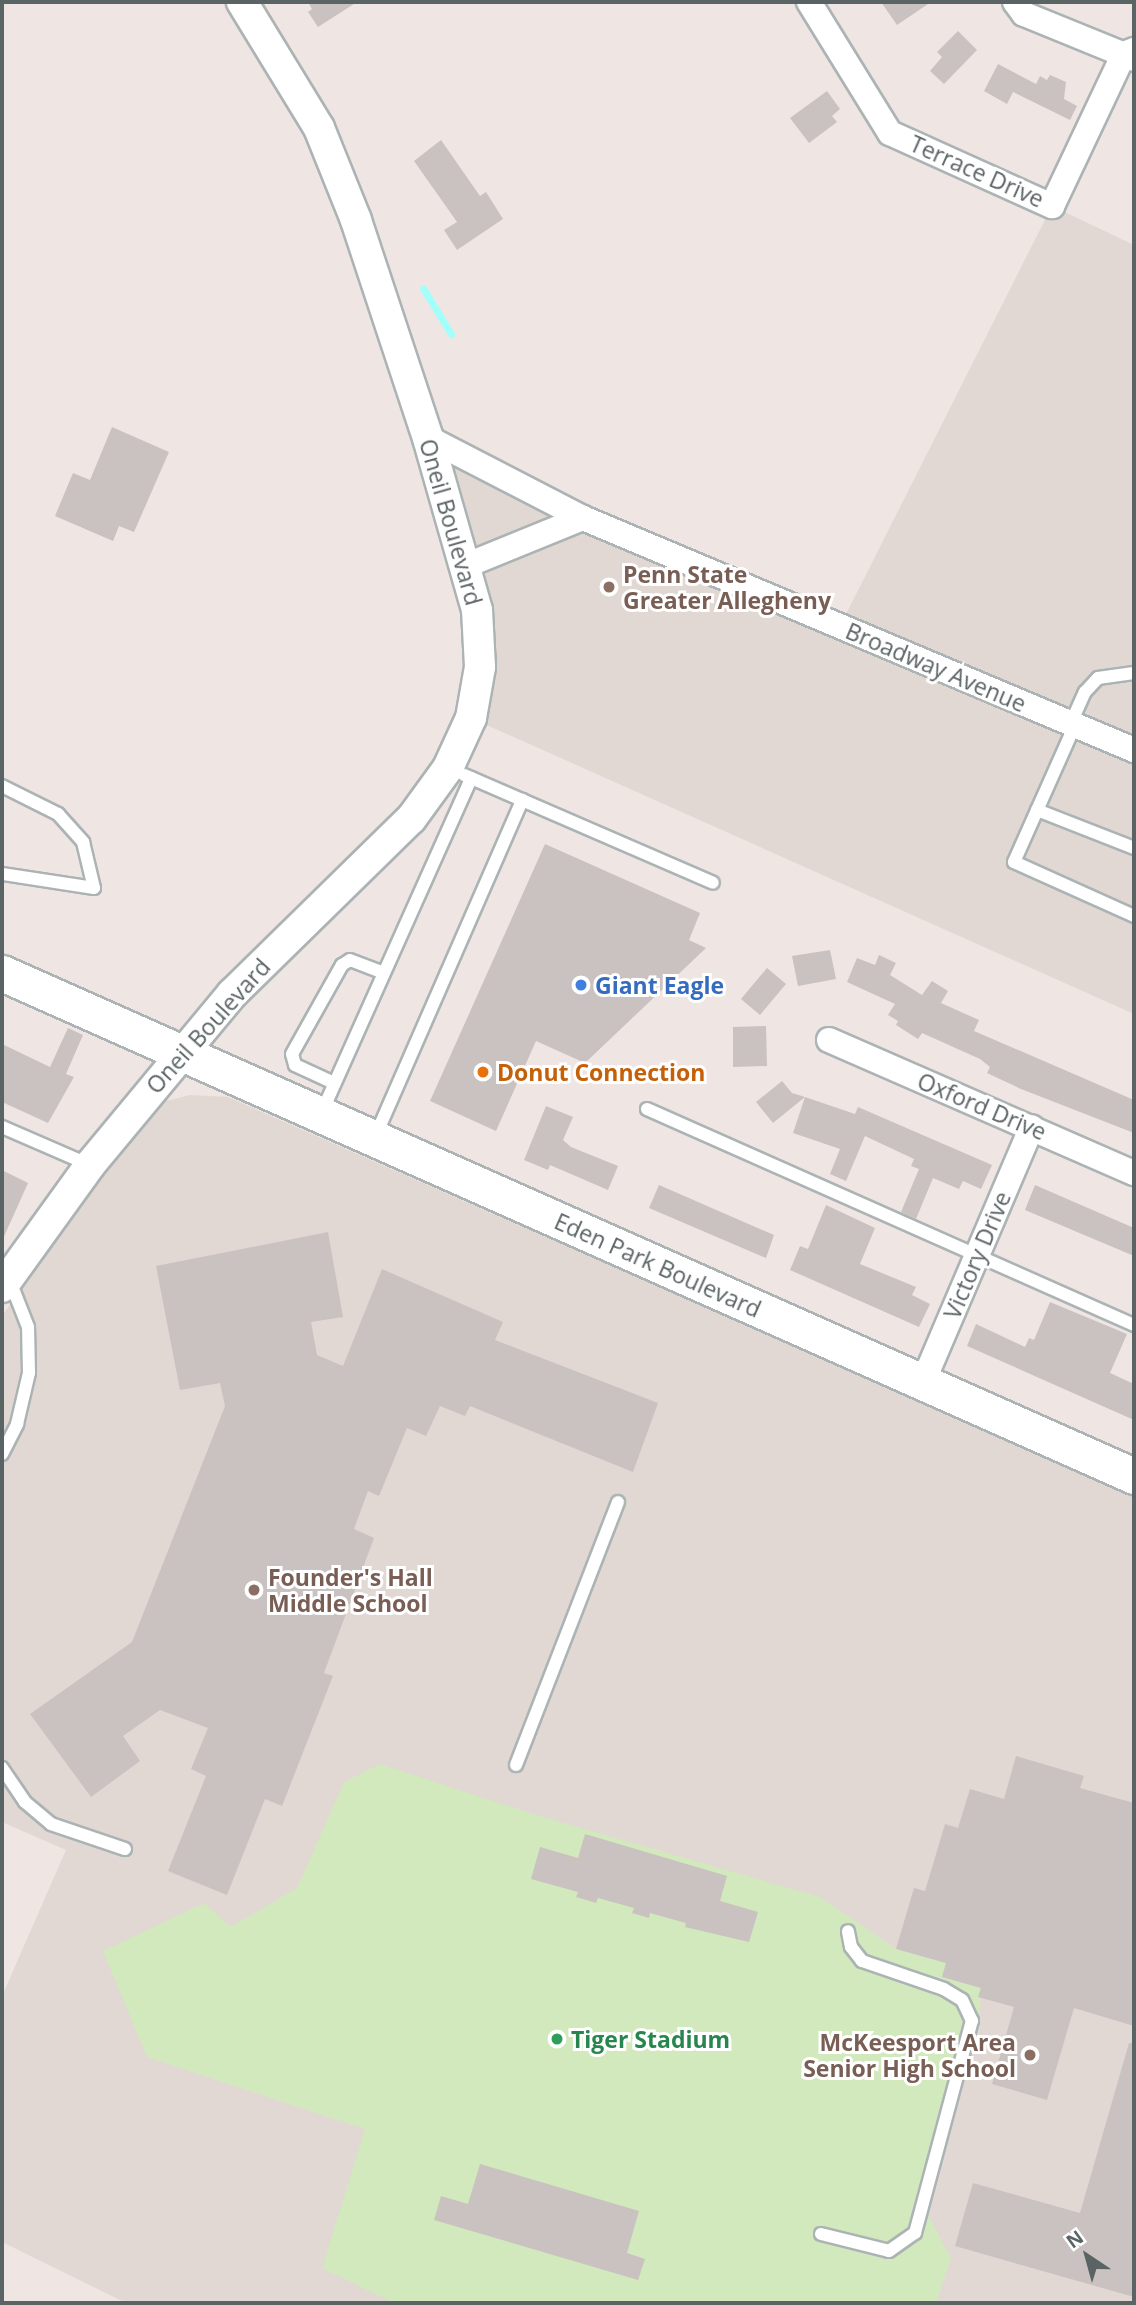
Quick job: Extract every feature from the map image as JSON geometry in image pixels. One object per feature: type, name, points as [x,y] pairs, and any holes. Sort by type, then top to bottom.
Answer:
[{"type":"main road","name":"Eden Park Boulevard","points":[[2,973],[1134,1476]]},
{"type":"street","name":"Oneil Boulevard","points":[[4,1279],[90,1165],[232,994],[459,773],[471,718],[480,667],[477,610],[467,565],[428,438],[356,220],[319,128],[242,2]]},
{"type":"street","name":"Terrace Drive","points":[[809,2],[890,133],[1052,205],[1131,54]]},
{"type":"street","points":[[1015,2],[1024,13],[1131,54]]},
{"type":"street","name":"Broadway Avenue","points":[[428,438],[583,518],[1134,750]]},
{"type":"street","points":[[467,565],[583,518]]},
{"type":"street","name":"Oxford Drive","points":[[829,1040],[1134,1173]]},
{"type":"street","name":"Victory Drive","points":[[923,1382],[1032,1127]]},
{"type":"lane","points":[[1134,673],[1098,678],[1085,692],[1014,862],[1134,916]]},
{"type":"lane","points":[[320,1115],[382,972],[459,773],[713,883]]},
{"type":"lane","points":[[2,786],[58,814],[83,842],[94,888],[2,874]]},
{"type":"lane","points":[[375,1139],[522,800]]},
{"type":"lane","points":[[1037,810],[1134,848]]},
{"type":"lane","points":[[334,1083],[295,1065],[292,1054],[342,965],[350,960],[382,972]]},
{"type":"lane","points":[[647,1109],[1134,1325]]},
{"type":"lane","points":[[2,1127],[90,1165]]},
{"type":"lane","points":[[2,1454],[17,1424],[29,1374],[28,1327],[4,1279]]},
{"type":"lane","points":[[516,1765],[618,1503]]},
{"type":"lane","points":[[2,1768],[25,1802],[51,1824],[125,1850]]},
{"type":"lane","points":[[821,2234],[889,2251],[915,2233],[972,2021],[962,2000],[944,1989],[862,1961],[851,1947],[848,1931]]},
{"type":"shaded area","name":"Penn State Greater Allegheny","points":[[1052,206],[1134,245],[1134,1014],[471,718],[480,667],[428,438],[840,626]]},
{"type":"shaded area","points":[[190,1095],[228,1097],[1134,1496],[1134,2303],[126,2303],[2,2242],[2,1996],[66,1850],[2,1822],[2,1316],[154,1104]]},
{"type":"green space","name":"Tiger Stadium","points":[[380,1764],[536,1815],[820,1897],[896,1949],[946,1963],[942,1977],[981,1988],[979,2022],[928,2215],[951,2259],[936,2303],[394,2303],[322,2268],[365,2129],[147,2057],[103,1951],[204,1903],[231,1927],[297,1888],[344,1782]]},
{"type":"building","points":[[308,2],[357,2],[318,27],[308,12],[312,9]]},
{"type":"building","points":[[881,2],[931,2],[897,25]]},
{"type":"building","points":[[958,31],[977,50],[944,84],[930,71],[942,57],[937,52]]},
{"type":"building","points":[[998,64],[1036,84],[1040,76],[1047,80],[1050,75],[1066,82],[1064,99],[1077,106],[1070,120],[1013,92],[1007,104],[984,91]]},
{"type":"building","points":[[827,91],[840,109],[832,116],[837,122],[809,143],[790,118]]},
{"type":"building","points":[[441,140],[480,196],[486,192],[503,219],[457,250],[444,230],[457,222],[414,161]]},
{"type":"building","points":[[112,427],[169,452],[134,532],[119,526],[113,541],[55,516],[73,473],[90,480]]},
{"type":"building","points":[[545,844],[700,913],[689,940],[706,948],[585,1063],[536,1041],[496,1131],[430,1101]]},
{"type":"building","points":[[830,950],[836,979],[798,986],[792,956]]},
{"type":"building","points":[[879,955],[896,963],[890,975],[922,995],[932,981],[948,991],[941,1003],[979,1020],[974,1031],[1134,1100],[1134,1133],[1021,1089],[987,1073],[990,1067],[980,1059],[922,1033],[918,1039],[896,1025],[898,1021],[888,1015],[895,1004],[847,982],[857,958],[875,965]]},
{"type":"building","points":[[767,968],[786,984],[760,1015],[741,999]]},
{"type":"building","points":[[766,1026],[767,1066],[733,1067],[733,1027]]},
{"type":"building","points":[[68,1028],[83,1035],[66,1074],[74,1077],[48,1123],[2,1102],[2,1044],[50,1067]]},
{"type":"building","points":[[782,1081],[792,1093],[805,1097],[773,1123],[756,1102]]},
{"type":"building","points":[[805,1097],[855,1114],[858,1107],[992,1165],[981,1189],[963,1181],[959,1189],[933,1178],[916,1219],[901,1212],[919,1169],[911,1166],[914,1159],[865,1136],[846,1181],[830,1174],[840,1149],[793,1133]]},
{"type":"building","points":[[546,1106],[573,1117],[563,1140],[571,1147],[618,1166],[608,1190],[550,1165],[548,1170],[524,1160]]},
{"type":"building","points":[[2,1170],[28,1183],[2,1241]]},
{"type":"building","points":[[659,1185],[774,1235],[766,1258],[649,1208]]},
{"type":"building","points":[[1035,1185],[1134,1228],[1134,1256],[1025,1210]]},
{"type":"building","points":[[826,1205],[875,1228],[860,1264],[916,1287],[912,1295],[930,1304],[919,1327],[790,1270],[800,1246],[808,1249]]},
{"type":"building","name":"Founder's Hall Middle School","points":[[328,1232],[343,1317],[311,1322],[317,1355],[343,1366],[382,1269],[503,1322],[495,1340],[658,1403],[633,1472],[470,1406],[465,1416],[440,1406],[426,1436],[407,1428],[379,1496],[368,1491],[354,1529],[374,1538],[324,1673],[333,1676],[282,1806],[265,1799],[227,1895],[168,1871],[206,1776],[191,1769],[208,1728],[160,1710],[123,1736],[140,1761],[91,1797],[30,1714],[132,1642],[225,1406],[220,1383],[180,1390],[156,1266]]},
{"type":"building","points":[[1050,1302],[1127,1334],[1110,1373],[1134,1384],[1134,1420],[967,1346],[976,1324],[1025,1347],[1029,1338],[1034,1340]]},
{"type":"building","name":"McKeesport Area Senior High School","points":[[1016,1756],[1084,1776],[1080,1788],[1134,1803],[1134,2026],[1074,2008],[1047,2100],[992,2084],[1014,2007],[978,1997],[981,1988],[942,1977],[946,1963],[896,1949],[914,1888],[925,1891],[945,1824],[958,1828],[970,1789],[1004,1799]]},
{"type":"building","points":[[585,1834],[727,1876],[720,1901],[758,1912],[749,1942],[685,1927],[686,1923],[650,1913],[649,1918],[632,1913],[634,1908],[598,1898],[596,1903],[576,1897],[578,1892],[531,1879],[540,1847],[578,1858]]},
{"type":"building","points":[[1129,2043],[1134,2043],[1134,2297],[955,2246],[973,2183],[1080,2213]]},
{"type":"building","points":[[480,2164],[639,2211],[627,2253],[645,2259],[638,2280],[434,2220],[441,2196],[468,2204]]},
{"type":"waterway","points":[[423,288],[451,334]]},
{"type":"place","name":"Penn State Greater Allegheny","points":[[609,587]]},
{"type":"place","name":"Giant Eagle","points":[[581,985]]},
{"type":"place","name":"Donut Connection","points":[[483,1072]]},
{"type":"place","name":"Founder's Hall Middle School","points":[[254,1590]]},
{"type":"place","name":"Tiger Stadium","points":[[557,2039]]},
{"type":"place","name":"McKeesport Area Senior High School","points":[[1030,2055]]}]
